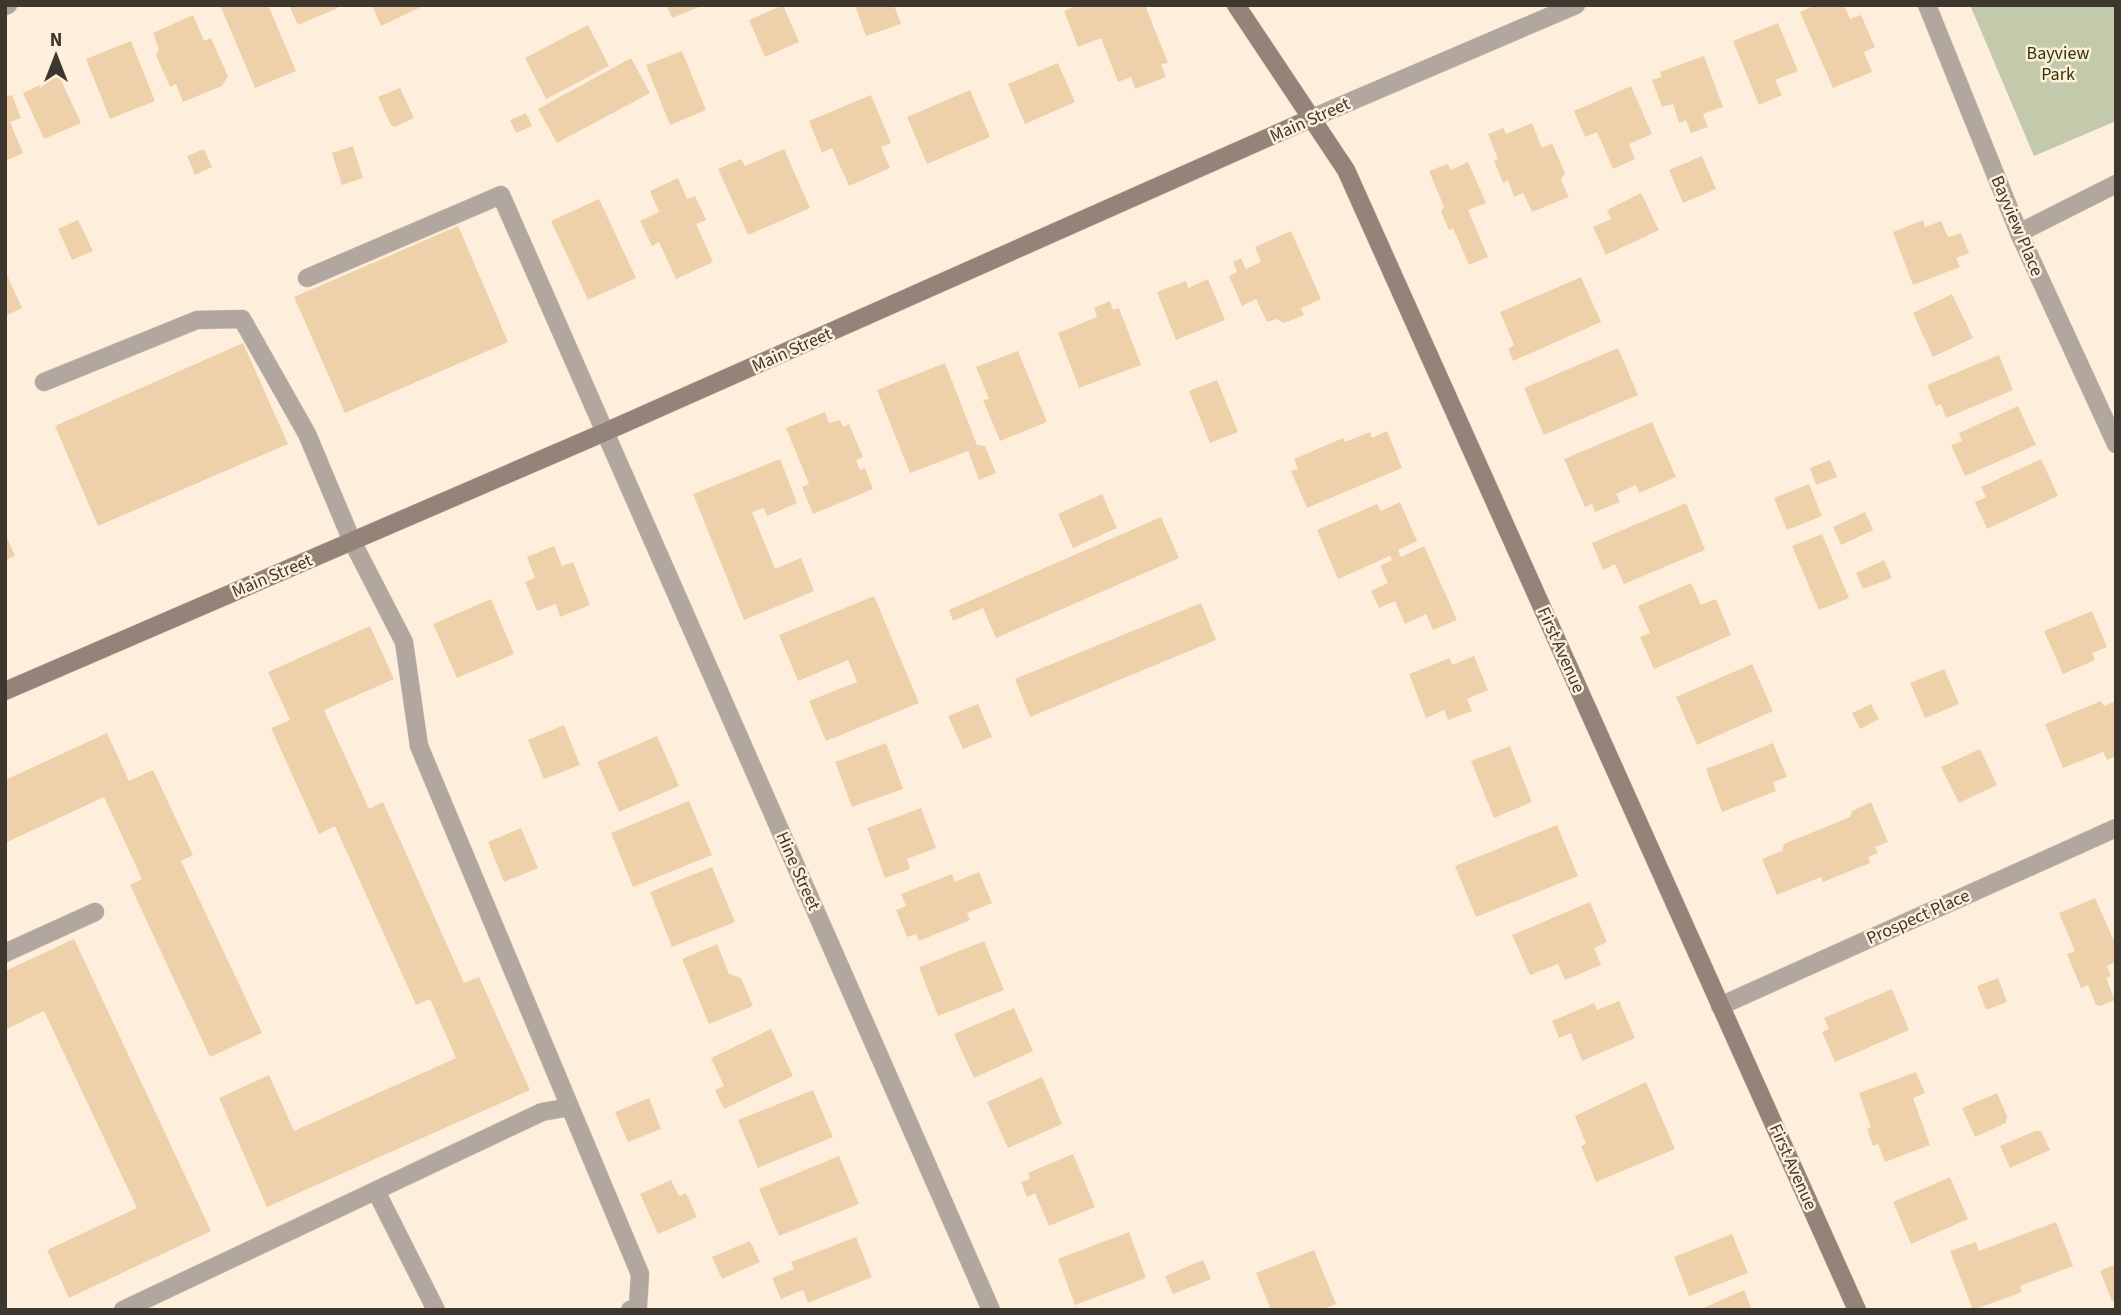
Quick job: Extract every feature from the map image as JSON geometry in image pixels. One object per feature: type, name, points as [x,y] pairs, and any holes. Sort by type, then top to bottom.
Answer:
[{"type":"street","name":"First Avenue","points":[[1237,5],[1346,170],[1857,1310]]},
{"type":"street","name":"Main Street","points":[[5,691],[605,432],[1312,118],[1576,5]]},
{"type":"street","name":"Bayview Place","points":[[1927,5],[2019,233],[2116,444]]},
{"type":"street","points":[[2019,233],[2116,184]]},
{"type":"street","name":"Hine Street","points":[[307,278],[500,195],[991,1310]]},
{"type":"street","points":[[44,382],[197,320],[242,318],[307,434],[352,541],[404,642],[419,746],[640,1275],[638,1306],[630,1310]]},
{"type":"street","name":"Prospect Place","points":[[1720,1006],[2116,828]]},
{"type":"street","points":[[5,953],[95,912]]},
{"type":"street","points":[[123,1310],[542,1112],[570,1107]]},
{"type":"street","points":[[376,1191],[436,1310]]},
{"type":"green space","name":"Bayview Park","points":[[1970,5],[2116,5],[2116,121],[2034,156]]},
{"type":"building","points":[[220,5],[268,5],[296,71],[255,88]]},
{"type":"building","points":[[289,5],[337,5],[338,8],[298,25]]},
{"type":"building","points":[[372,5],[425,5],[381,26]]},
{"type":"building","points":[[666,5],[704,5],[672,18]]},
{"type":"building","points":[[783,5],[799,42],[765,57],[749,20]]},
{"type":"building","points":[[855,5],[894,5],[901,24],[866,36]]},
{"type":"building","points":[[1078,5],[1145,5],[1168,63],[1161,64],[1166,77],[1135,89],[1131,77],[1118,82],[1101,38],[1078,47],[1064,11]]},
{"type":"building","points":[[1815,5],[1844,5],[1850,19],[1861,15],[1875,47],[1864,52],[1872,72],[1833,88],[1800,12]]},
{"type":"building","points":[[193,15],[204,41],[211,38],[228,76],[222,86],[183,102],[176,84],[170,87],[156,55],[159,49],[153,33]]},
{"type":"building","points":[[1778,23],[1798,71],[1775,80],[1782,95],[1759,105],[1733,41]]},
{"type":"building","points":[[588,25],[609,66],[546,99],[525,58]]},
{"type":"building","points":[[131,41],[155,101],[110,119],[86,59]]},
{"type":"building","points":[[682,51],[706,110],[670,125],[646,65]]},
{"type":"building","points":[[1704,56],[1723,107],[1703,114],[1708,127],[1691,133],[1686,120],[1679,123],[1673,104],[1662,107],[1652,80],[1662,77],[1660,72]]},
{"type":"building","points":[[631,58],[650,93],[557,143],[538,109]]},
{"type":"building","points":[[1058,63],[1075,102],[1025,124],[1008,84]]},
{"type":"building","points":[[59,76],[81,123],[44,139],[23,93]]},
{"type":"building","points":[[1631,86],[1652,134],[1629,144],[1635,159],[1613,169],[1597,132],[1585,137],[1574,111]]},
{"type":"building","points":[[400,88],[414,118],[395,127],[391,125],[378,97]]},
{"type":"building","points":[[970,90],[990,137],[927,164],[907,117]]},
{"type":"building","points":[[12,95],[21,118],[10,122],[23,153],[5,161],[5,97]]},
{"type":"building","points":[[871,95],[891,143],[881,147],[890,168],[849,186],[832,148],[822,153],[809,121]]},
{"type":"building","points":[[526,113],[532,126],[516,133],[510,120]]},
{"type":"building","points":[[1532,123],[1542,148],[1552,143],[1565,173],[1561,180],[1569,197],[1532,212],[1523,193],[1514,197],[1508,180],[1503,183],[1494,161],[1498,159],[1488,134],[1503,128],[1506,134]]},
{"type":"building","points":[[353,146],[363,178],[342,185],[332,153]]},
{"type":"building","points":[[204,149],[212,167],[195,175],[187,156]]},
{"type":"building","points":[[784,149],[810,208],[748,235],[718,169],[741,159],[745,166]]},
{"type":"building","points":[[1702,156],[1716,189],[1683,203],[1669,170]]},
{"type":"building","points":[[1468,162],[1486,203],[1468,210],[1488,257],[1469,265],[1453,228],[1449,230],[1441,212],[1444,207],[1429,171],[1448,164],[1451,170]]},
{"type":"building","points":[[678,178],[687,199],[695,196],[706,220],[696,224],[713,262],[676,279],[659,242],[652,246],[640,221],[659,212],[650,191]]},
{"type":"building","points":[[1641,193],[1659,230],[1606,255],[1593,227],[1611,219],[1607,210]]},
{"type":"building","points":[[599,199],[636,278],[588,300],[551,221]]},
{"type":"building","points":[[78,220],[93,251],[72,260],[58,229]]},
{"type":"building","points":[[1923,220],[1925,227],[1941,221],[1948,237],[1961,233],[1969,253],[1956,258],[1960,267],[1913,285],[1893,232]]},
{"type":"building","points":[[458,226],[508,342],[345,413],[294,297]]},
{"type":"building","points":[[1291,231],[1321,299],[1301,308],[1304,315],[1284,323],[1276,319],[1267,322],[1256,299],[1242,306],[1229,276],[1237,272],[1233,262],[1241,258],[1246,269],[1261,262],[1255,247]]},
{"type":"building","points":[[5,271],[22,308],[5,316]]},
{"type":"building","points":[[1581,277],[1601,322],[1513,361],[1508,349],[1514,345],[1500,312]]},
{"type":"building","points":[[1208,279],[1225,320],[1176,340],[1157,292],[1186,281],[1188,288]]},
{"type":"building","points":[[1952,294],[1973,338],[1933,357],[1913,313]]},
{"type":"building","points":[[1110,301],[1113,310],[1119,308],[1141,365],[1079,388],[1058,333],[1097,317],[1094,308]]},
{"type":"building","points":[[243,343],[288,444],[98,526],[55,426]]},
{"type":"building","points":[[1618,348],[1638,395],[1544,435],[1524,388]]},
{"type":"building","points":[[1018,351],[1047,422],[1000,441],[983,400],[989,399],[976,367]]},
{"type":"building","points":[[1999,355],[2013,390],[1946,418],[1941,404],[1936,406],[1927,385]]},
{"type":"building","points":[[945,363],[977,445],[985,446],[996,473],[979,480],[968,451],[910,473],[877,390]]},
{"type":"building","points":[[1217,380],[1238,432],[1210,443],[1189,391]]},
{"type":"building","points":[[2018,406],[2036,445],[1965,476],[1951,445],[1962,441],[1959,433]]},
{"type":"building","points":[[825,412],[829,423],[840,420],[843,427],[849,424],[863,457],[856,460],[860,470],[865,468],[873,489],[813,514],[802,487],[809,484],[786,428]]},
{"type":"building","points":[[1652,422],[1676,477],[1639,493],[1636,485],[1616,494],[1620,502],[1595,512],[1592,504],[1585,507],[1564,459]]},
{"type":"building","points":[[1387,431],[1402,468],[1307,508],[1291,471],[1298,469],[1294,459],[1343,438],[1345,442],[1370,432],[1372,438]]},
{"type":"building","points":[[780,459],[797,503],[767,516],[764,508],[752,512],[775,569],[801,558],[814,591],[744,620],[693,494]]},
{"type":"building","points":[[2041,459],[2058,496],[1987,529],[1975,502],[1986,497],[1981,487]]},
{"type":"building","points":[[1830,460],[1837,477],[1816,485],[1810,468]]},
{"type":"building","points":[[1809,484],[1822,516],[1787,530],[1774,498]]},
{"type":"building","points":[[1102,494],[1117,528],[1073,548],[1058,514]]},
{"type":"building","points":[[1400,502],[1417,541],[1398,550],[1401,557],[1424,546],[1457,620],[1433,630],[1426,614],[1405,624],[1395,601],[1379,608],[1371,591],[1388,583],[1380,566],[1392,560],[1390,556],[1338,579],[1317,530],[1377,504],[1381,511]]},
{"type":"building","points":[[1686,503],[1705,550],[1624,584],[1615,564],[1603,570],[1592,543]]},
{"type":"building","points":[[1865,512],[1873,530],[1841,545],[1833,527]]},
{"type":"building","points":[[1161,517],[1179,558],[996,638],[983,608],[953,621],[949,610]]},
{"type":"building","points":[[5,533],[15,556],[5,560]]},
{"type":"building","points":[[1822,534],[1849,598],[1819,610],[1792,546]]},
{"type":"building","points":[[554,546],[562,566],[573,562],[590,605],[560,617],[556,604],[537,611],[525,582],[535,578],[527,557]]},
{"type":"building","points":[[1884,560],[1892,578],[1863,589],[1856,573]]},
{"type":"building","points":[[1691,583],[1701,605],[1716,599],[1731,635],[1654,669],[1640,637],[1650,633],[1638,606]]},
{"type":"building","points":[[874,596],[919,703],[826,741],[809,701],[857,682],[848,660],[798,681],[779,635]]},
{"type":"building","points":[[491,599],[514,654],[457,678],[433,624]]},
{"type":"building","points":[[1201,603],[1216,640],[1030,717],[1015,679]]},
{"type":"building","points":[[2092,611],[2107,647],[2092,653],[2095,660],[2063,674],[2044,631]]},
{"type":"building","points":[[370,626],[394,679],[324,710],[369,809],[383,802],[464,983],[479,977],[530,1090],[267,1207],[219,1098],[269,1075],[294,1131],[456,1058],[430,999],[416,1005],[335,826],[319,834],[271,728],[290,720],[268,672]]},
{"type":"building","points":[[1474,656],[1488,690],[1467,699],[1472,711],[1448,720],[1444,710],[1426,718],[1409,674],[1450,658],[1452,665]]},
{"type":"building","points":[[1752,664],[1773,711],[1697,745],[1676,697]]},
{"type":"building","points":[[1944,669],[1959,704],[1925,718],[1910,683]]},
{"type":"building","points":[[2101,701],[2104,706],[2116,701],[2116,756],[2107,760],[2103,752],[2063,768],[2045,724]]},
{"type":"building","points":[[978,704],[992,737],[963,749],[948,716]]},
{"type":"building","points":[[1871,704],[1879,719],[1860,729],[1852,713]]},
{"type":"building","points":[[564,725],[580,765],[544,779],[528,740]]},
{"type":"building","points":[[107,733],[129,781],[153,770],[193,855],[181,861],[262,1033],[210,1057],[130,885],[142,879],[104,797],[5,843],[5,780]]},
{"type":"building","points":[[657,736],[679,786],[619,812],[597,762]]},
{"type":"building","points":[[886,743],[903,789],[852,807],[835,762]]},
{"type":"building","points":[[1773,743],[1787,777],[1773,782],[1776,791],[1722,812],[1706,769]]},
{"type":"building","points":[[1510,746],[1532,802],[1494,818],[1471,761]]},
{"type":"building","points":[[1980,749],[1997,785],[1959,803],[1941,767]]},
{"type":"building","points":[[689,801],[712,855],[633,887],[611,833]]},
{"type":"building","points":[[1871,802],[1888,842],[1875,847],[1878,853],[1868,857],[1870,863],[1823,882],[1821,877],[1777,895],[1762,859],[1782,851],[1784,844],[1850,817],[1852,811]]},
{"type":"building","points":[[921,808],[936,848],[907,859],[910,869],[885,878],[867,828]]},
{"type":"building","points":[[1557,825],[1578,876],[1476,917],[1455,866]]},
{"type":"building","points":[[521,828],[538,868],[504,882],[488,842]]},
{"type":"building","points":[[712,867],[735,922],[672,947],[650,892]]},
{"type":"building","points":[[979,872],[992,903],[967,913],[970,920],[919,941],[916,934],[907,937],[896,910],[906,906],[901,894],[952,874],[955,882]]},
{"type":"building","points":[[2095,898],[2116,945],[2116,962],[2107,966],[2111,976],[2106,978],[2115,1000],[2100,1006],[2096,1005],[2088,985],[2081,988],[2067,954],[2075,951],[2059,913]]},
{"type":"building","points":[[1590,902],[1607,942],[1594,948],[1601,965],[1565,980],[1558,964],[1530,975],[1512,935]]},
{"type":"building","points":[[74,939],[211,1231],[69,1298],[47,1250],[137,1208],[44,1011],[5,1030],[5,971]]},
{"type":"building","points":[[984,941],[1004,990],[938,1016],[919,967]]},
{"type":"building","points":[[717,944],[729,974],[741,978],[753,1006],[709,1024],[682,959]]},
{"type":"building","points":[[1998,978],[2007,1002],[1986,1010],[1977,986]]},
{"type":"building","points":[[1892,989],[1909,1030],[1835,1062],[1822,1032],[1829,1029],[1824,1018]]},
{"type":"building","points":[[1619,1001],[1635,1038],[1582,1061],[1571,1033],[1559,1038],[1552,1021],[1594,1003],[1597,1010]]},
{"type":"building","points":[[1014,1008],[1033,1051],[974,1078],[954,1034]]},
{"type":"building","points":[[771,1029],[793,1076],[724,1109],[715,1090],[724,1086],[711,1058]]},
{"type":"building","points":[[1916,1072],[1925,1093],[1913,1098],[1930,1145],[1885,1162],[1878,1144],[1873,1146],[1867,1129],[1871,1127],[1859,1093]]},
{"type":"building","points":[[1042,1077],[1062,1124],[1008,1148],[987,1102]]},
{"type":"building","points":[[1646,1082],[1675,1149],[1596,1182],[1581,1146],[1586,1144],[1575,1116]]},
{"type":"building","points":[[813,1090],[833,1137],[758,1168],[738,1120]]},
{"type":"building","points":[[1997,1093],[2007,1116],[2006,1123],[1975,1137],[1962,1108]]},
{"type":"building","points":[[649,1098],[661,1129],[628,1142],[615,1112]]},
{"type":"building","points":[[2041,1131],[2050,1150],[2010,1168],[2000,1146]]},
{"type":"building","points":[[1073,1154],[1095,1207],[1049,1226],[1035,1193],[1027,1197],[1021,1182],[1030,1179],[1028,1173]]},
{"type":"building","points":[[839,1156],[859,1204],[779,1236],[759,1189]]},
{"type":"building","points":[[1950,1177],[1968,1219],[1911,1244],[1893,1202]]},
{"type":"building","points":[[671,1180],[679,1196],[686,1193],[697,1217],[658,1234],[640,1194]]},
{"type":"building","points":[[2056,1222],[2073,1266],[2020,1286],[2022,1292],[1973,1310],[1950,1251],[1976,1242],[1979,1251]]},
{"type":"building","points":[[1129,1232],[1146,1278],[1075,1305],[1058,1259]]},
{"type":"building","points":[[1732,1234],[1748,1273],[1689,1296],[1674,1257]]},
{"type":"building","points":[[856,1237],[872,1277],[808,1303],[803,1290],[781,1299],[772,1278],[794,1269],[791,1262]]},
{"type":"building","points":[[750,1241],[760,1262],[722,1279],[712,1257]]},
{"type":"building","points":[[1314,1250],[1336,1304],[1321,1310],[1271,1310],[1256,1273]]},
{"type":"building","points":[[1203,1260],[1211,1279],[1173,1294],[1165,1276]]},
{"type":"building","points":[[2116,1264],[2116,1300],[2112,1301],[2100,1271]]},
{"type":"building","points":[[1744,1290],[1752,1310],[1699,1310]]}]
